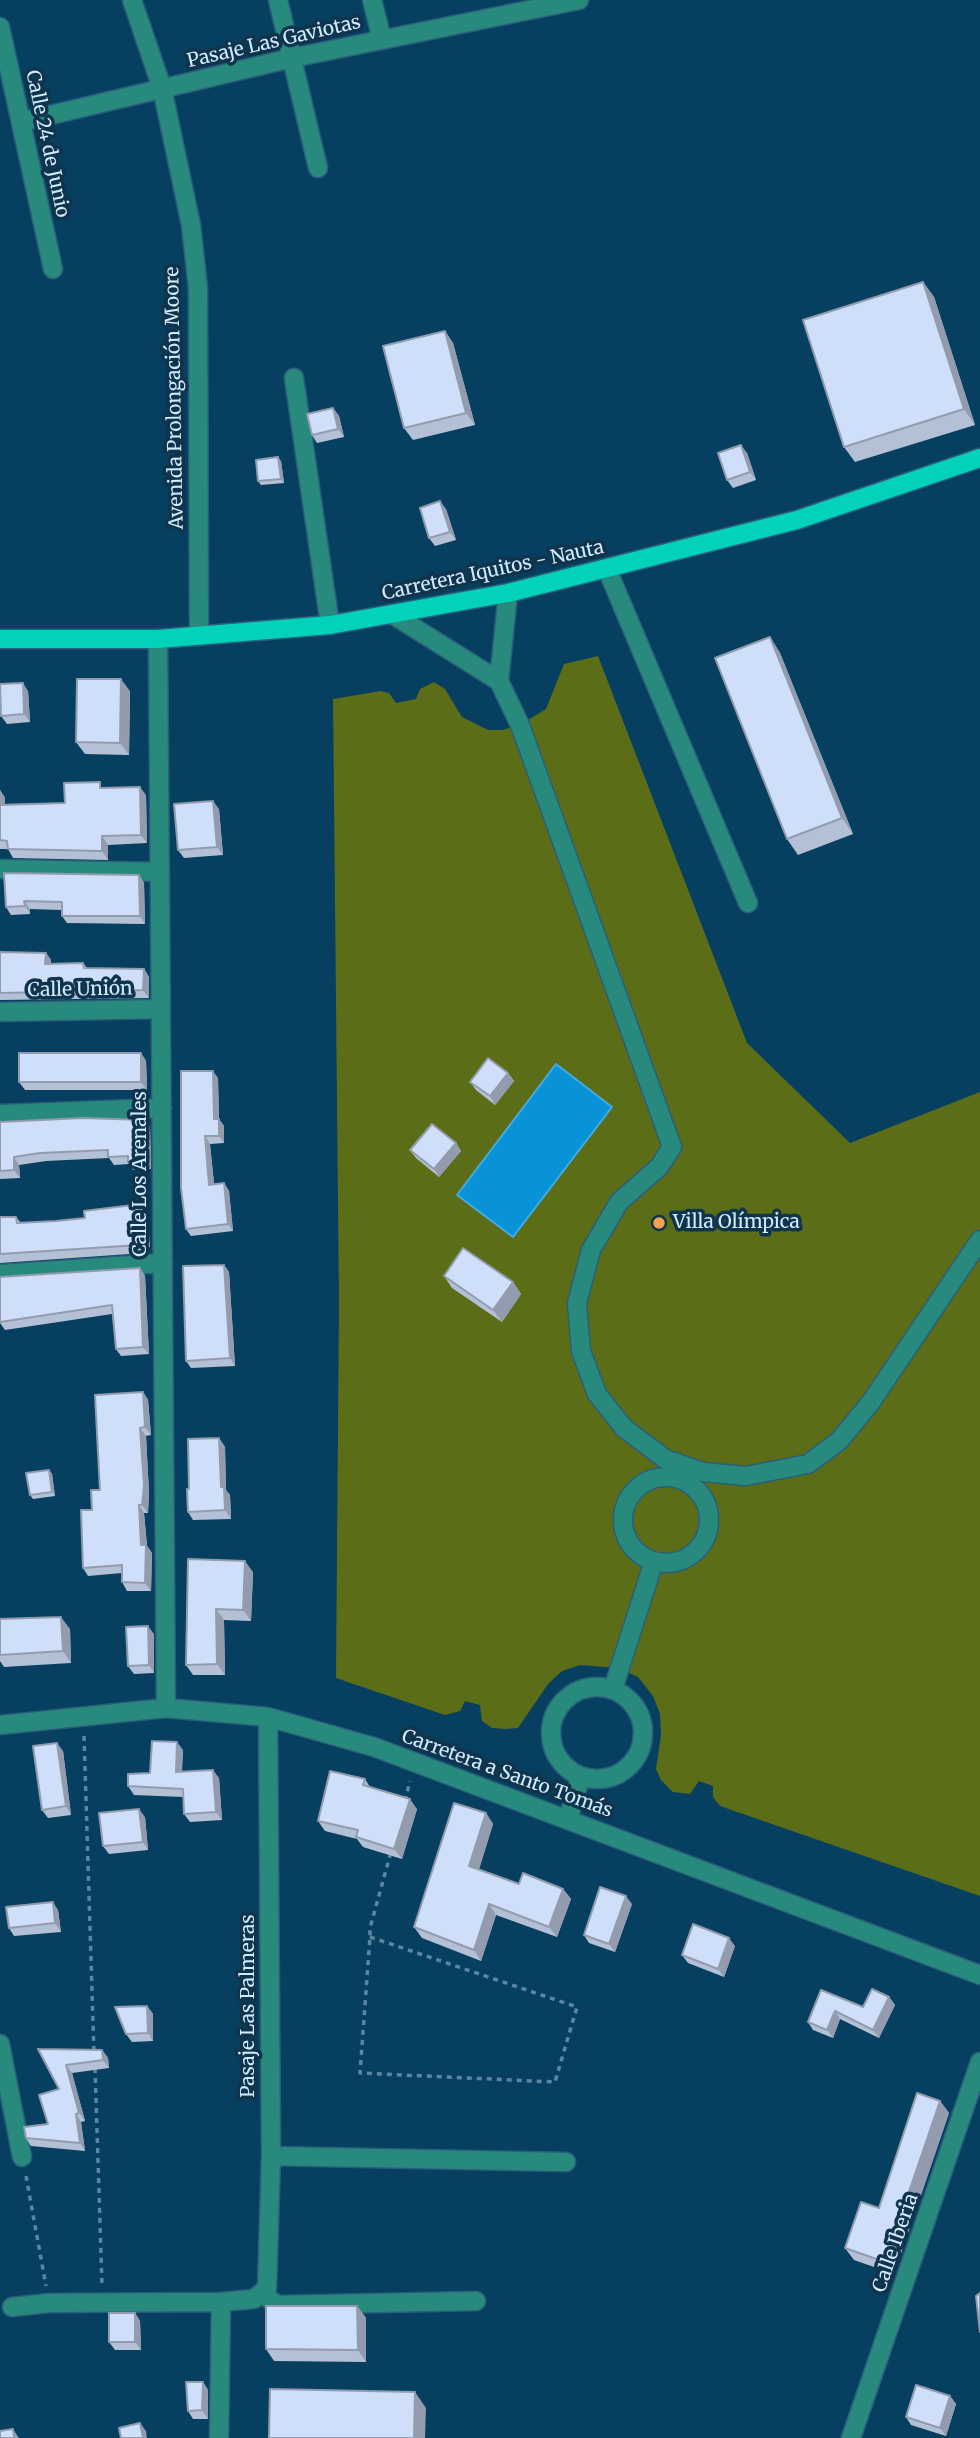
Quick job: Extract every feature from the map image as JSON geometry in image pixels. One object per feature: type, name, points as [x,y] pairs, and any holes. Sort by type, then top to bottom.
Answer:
[{"type":"main road","name":"Carretera Iquitos - Nauta","points":[[0,639],[158,639],[330,625],[508,593],[797,520],[980,458]]},
{"type":"street","name":"Avenida Prolongación Moore","points":[[132,0],[162,88],[191,225],[198,288],[199,636]]},
{"type":"street","points":[[278,0],[318,168]]},
{"type":"street","points":[[372,0],[382,39]]},
{"type":"street","name":"Pasaje Las Gaviotas","points":[[22,122],[292,58],[540,4],[579,0]]},
{"type":"street","name":"Calle 24 de Junio","points":[[0,27],[53,269]]},
{"type":"street","points":[[294,378],[330,625]]},
{"type":"street","points":[[607,569],[748,903]]},
{"type":"street","points":[[508,593],[499,681],[520,725],[671,1147],[659,1167],[619,1202],[591,1250],[576,1303],[582,1351],[597,1394],[624,1428],[683,1473],[705,1500],[710,1521],[703,1543],[687,1558],[676,1562],[654,1561],[643,1556],[628,1540],[624,1529],[625,1507],[637,1488],[646,1482],[683,1473],[746,1476],[808,1464],[839,1441],[871,1402],[980,1240]]},
{"type":"street","points":[[392,614],[499,681]]},
{"type":"street","name":"Calle Los Arenales","points":[[158,639],[166,1708]]},
{"type":"street","points":[[0,869],[160,872]]},
{"type":"street","name":"Calle Unión","points":[[0,1013],[161,1009]]},
{"type":"street","points":[[0,1114],[162,1108]]},
{"type":"street","points":[[0,1274],[163,1263]]},
{"type":"street","points":[[613,1689],[654,1561]]},
{"type":"street","points":[[601,1686],[613,1689],[633,1703],[639,1713],[643,1725],[641,1749],[635,1760],[617,1775],[593,1779],[581,1776],[570,1770],[555,1752],[550,1728],[553,1716],[559,1706],[577,1690],[601,1686]]},
{"type":"street","name":"Carretera a Santo Tomás","points":[[0,1725],[166,1708],[268,1717],[374,1747],[980,1975]]},
{"type":"street","name":"Pasaje Las Palmeras","points":[[263,2294],[268,2281],[271,2156],[268,1717]]},
{"type":"street","points":[[568,1819],[581,1776]]},
{"type":"street","points":[[0,2044],[22,2157]]},
{"type":"street","name":"Calle Iberia","points":[[851,2438],[980,2062]]},
{"type":"street","points":[[271,2156],[566,2162]]},
{"type":"street","points":[[12,2306],[49,2303],[221,2302],[254,2299],[263,2294],[277,2305],[476,2301]]},
{"type":"street","points":[[219,2438],[221,2302]]},
{"type":"path","points":[[83,1716],[103,2302]]},
{"type":"path","points":[[401,1813],[415,1762]]},
{"type":"path","points":[[370,1937],[577,2007],[555,2082],[360,2073],[370,1937],[394,1839]]},
{"type":"path","points":[[22,2157],[49,2303]]},
{"type":"green space","name":"Villa Olímpica","points":[[598,656],[747,1043],[850,1143],[980,1092],[980,1896],[720,1806],[713,1797],[713,1786],[699,1781],[690,1794],[673,1792],[661,1780],[656,1769],[661,1735],[660,1714],[653,1696],[638,1677],[618,1668],[580,1665],[562,1671],[548,1684],[518,1728],[506,1729],[492,1728],[482,1721],[480,1705],[465,1701],[460,1711],[445,1715],[336,1678],[339,1303],[333,699],[381,691],[389,693],[396,703],[416,699],[420,689],[434,682],[445,689],[462,717],[488,730],[502,730],[520,725],[546,709],[564,664]]},
{"type":"water","points":[[556,1064],[612,1107],[513,1237],[457,1195]]},
{"type":"building","points":[[923,282],[964,409],[844,447],[803,320]]},
{"type":"building","points":[[445,331],[466,413],[404,428],[383,346]]},
{"type":"building","points":[[333,408],[338,429],[312,435],[307,414]]},
{"type":"building","points":[[741,445],[750,472],[727,480],[718,453]]},
{"type":"building","points":[[278,457],[281,479],[258,481],[256,460]]},
{"type":"building","points":[[440,501],[450,532],[429,538],[420,508]]},
{"type":"building","points":[[770,637],[842,818],[787,839],[715,658]]},
{"type":"building","points":[[77,679],[121,679],[120,743],[76,742]]},
{"type":"building","points":[[23,683],[24,714],[1,716],[0,684]]},
{"type":"building","points":[[100,782],[100,788],[140,787],[141,835],[102,836],[102,851],[8,849],[7,841],[0,840],[0,805],[65,803],[64,783]]},
{"type":"building","points":[[213,801],[217,847],[178,850],[174,804]]},
{"type":"building","points":[[4,873],[139,875],[140,916],[62,916],[62,902],[24,901],[25,906],[6,907]]},
{"type":"building","points":[[0,952],[46,953],[45,964],[83,963],[84,968],[144,969],[143,990],[0,993]]},
{"type":"building","points":[[19,1053],[141,1053],[141,1082],[19,1082]]},
{"type":"building","points":[[488,1058],[508,1073],[490,1096],[470,1082]]},
{"type":"building","points":[[181,1071],[213,1071],[214,1119],[219,1119],[219,1136],[205,1136],[209,1185],[224,1183],[228,1224],[186,1229],[181,1188]]},
{"type":"building","points":[[83,1118],[145,1120],[145,1161],[128,1162],[128,1156],[108,1157],[108,1150],[40,1153],[14,1157],[14,1170],[0,1171],[0,1122]]},
{"type":"building","points":[[432,1124],[456,1143],[434,1169],[410,1150]]},
{"type":"building","points":[[141,1204],[144,1239],[139,1240],[139,1245],[0,1254],[0,1217],[16,1217],[17,1223],[56,1221],[85,1218],[84,1211]]},
{"type":"building","points":[[463,1248],[513,1282],[493,1310],[444,1276]]},
{"type":"building","points":[[224,1265],[230,1358],[186,1361],[183,1266]]},
{"type":"building","points":[[140,1268],[143,1347],[116,1349],[112,1305],[0,1322],[0,1277]]},
{"type":"building","points":[[143,1392],[145,1427],[140,1428],[144,1485],[142,1505],[139,1505],[141,1545],[146,1545],[145,1583],[122,1582],[122,1565],[83,1568],[81,1510],[92,1510],[91,1490],[100,1490],[95,1395]]},
{"type":"building","points":[[219,1438],[225,1510],[188,1512],[188,1439]]},
{"type":"building","points":[[49,1470],[52,1492],[30,1495],[26,1473]]},
{"type":"building","points":[[188,1559],[245,1561],[243,1610],[216,1609],[217,1664],[186,1665]]},
{"type":"building","points":[[61,1617],[63,1651],[0,1655],[0,1619]]},
{"type":"building","points":[[148,1626],[149,1665],[128,1666],[126,1627]]},
{"type":"building","points":[[152,1741],[177,1742],[176,1772],[213,1770],[216,1812],[184,1814],[183,1789],[128,1786],[128,1774],[150,1773]]},
{"type":"building","points":[[57,1743],[66,1806],[42,1810],[33,1746]]},
{"type":"building","points":[[330,1771],[365,1779],[363,1785],[410,1799],[394,1849],[356,1837],[358,1830],[318,1821]]},
{"type":"building","points":[[454,1803],[486,1813],[469,1866],[519,1884],[523,1873],[563,1889],[549,1927],[489,1904],[474,1950],[414,1927]]},
{"type":"building","points":[[139,1809],[143,1842],[103,1846],[99,1813]]},
{"type":"building","points":[[600,1887],[626,1896],[609,1944],[584,1935]]},
{"type":"building","points":[[53,1902],[55,1923],[9,1928],[6,1907]]},
{"type":"building","points":[[693,1924],[729,1938],[718,1969],[682,1955]]},
{"type":"building","points":[[872,1989],[889,1997],[873,2030],[835,2011],[827,2030],[808,2022],[821,1990],[863,2007]]},
{"type":"building","points":[[147,2006],[148,2033],[126,2034],[115,2007]]},
{"type":"building","points":[[38,2049],[102,2050],[103,2060],[66,2065],[79,2113],[76,2114],[80,2143],[26,2138],[24,2127],[48,2124],[39,2095],[59,2089]]},
{"type":"building","points":[[917,2093],[940,2101],[885,2262],[845,2248],[861,2202],[879,2208]]},
{"type":"building","points":[[980,2293],[980,2332],[976,2296]]},
{"type":"building","points":[[266,2306],[357,2306],[358,2350],[266,2349]]},
{"type":"building","points":[[109,2313],[135,2313],[135,2342],[109,2342]]},
{"type":"building","points":[[186,2382],[203,2382],[202,2410],[188,2411]]},
{"type":"building","points":[[916,2385],[950,2396],[940,2428],[906,2417]]},
{"type":"building","points":[[270,2389],[415,2392],[414,2438],[269,2438]]},
{"type":"building","points":[[140,2423],[143,2438],[121,2438],[119,2428]]},
{"type":"building","points":[[13,2429],[14,2438],[0,2438],[0,2431]]},
{"type":"place","name":"Villa Olímpica","points":[[659,1223]]}]
